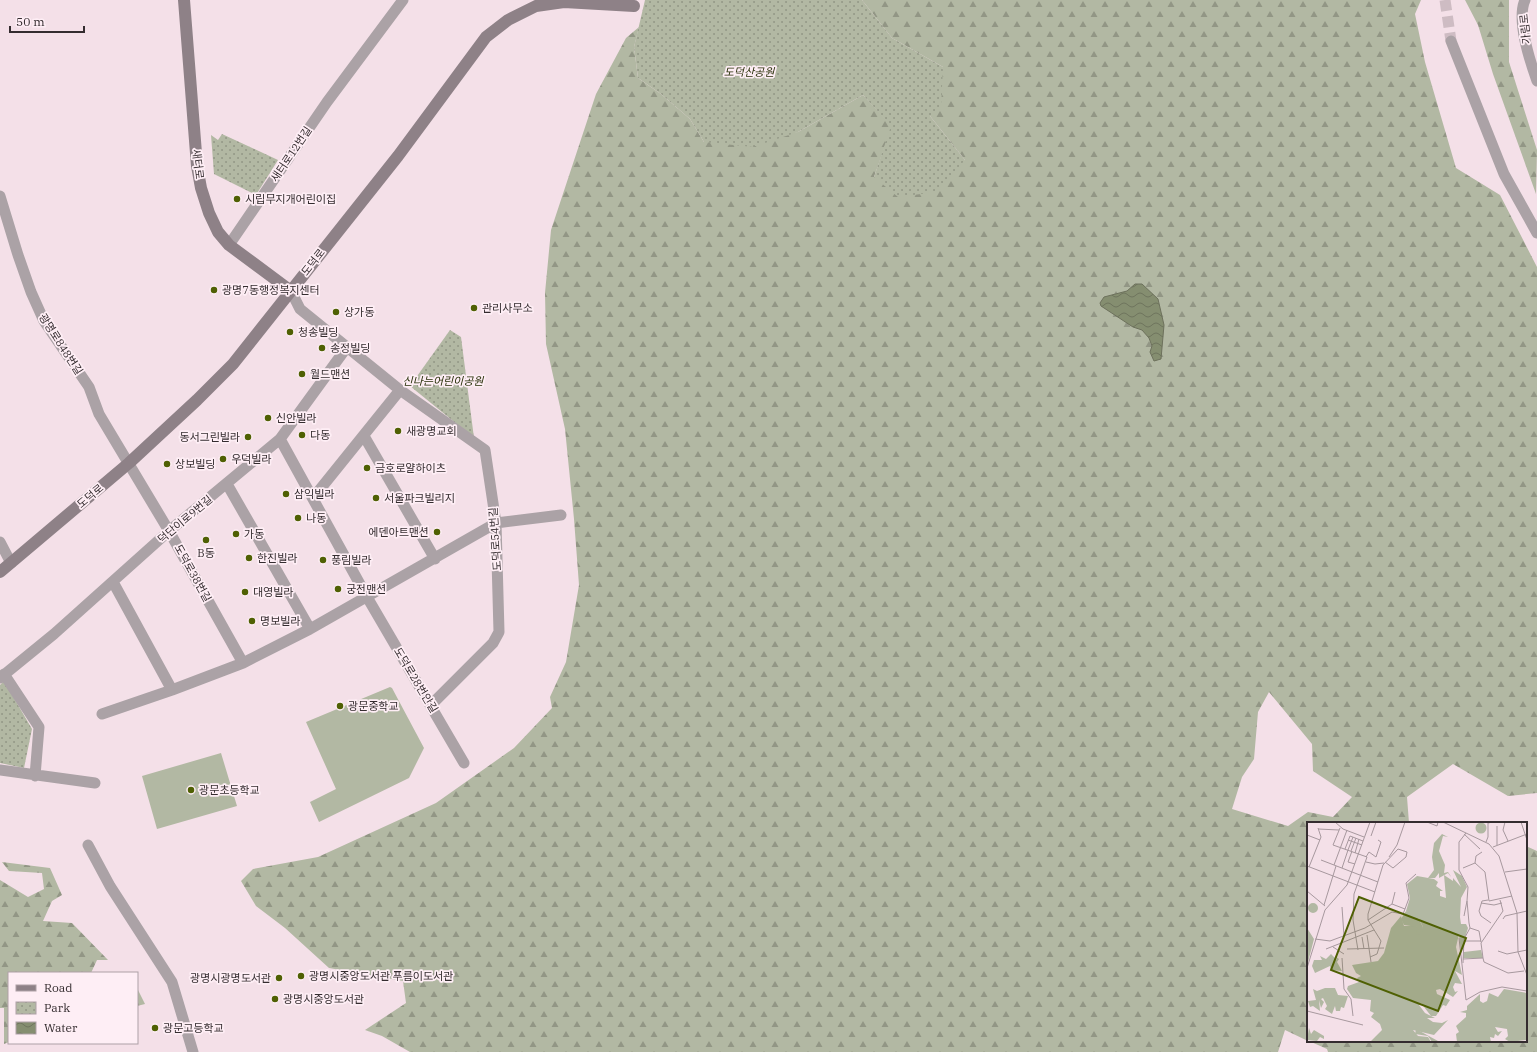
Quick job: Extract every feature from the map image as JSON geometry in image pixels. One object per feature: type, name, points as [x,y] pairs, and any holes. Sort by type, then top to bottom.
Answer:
[{"type":"street","name":"새터로","points":[[184,0],[197,166],[201,188],[212,219],[218,232],[229,245],[291,292]]},
{"type":"street","name":"새터로12번길","points":[[229,245],[327,102],[403,0]]},
{"type":"street","name":"가림로","points":[[1525,0],[1523,5],[1523,26],[1532,48],[1537,81]]},
{"type":"street","name":"도덕로","points":[[0,572],[129,463],[197,400],[233,364],[398,156],[486,37],[508,20],[536,6],[564,2],[634,3]]},
{"type":"street","points":[[1451,40],[1504,174],[1537,233]]},
{"type":"street","name":"광명로848번길","points":[[0,196],[31,292],[44,321],[89,387],[99,414],[129,463]]},
{"type":"street","name":"도덕로54번길","points":[[291,292],[300,309],[400,390],[485,450],[496,523],[499,632],[493,643],[431,705]]},
{"type":"street","name":"덕단이로9번길","points":[[35,776],[38,727],[2,676],[54,634],[169,531],[280,439],[347,347]]},
{"type":"street","points":[[313,498],[400,390]]},
{"type":"street","points":[[364,436],[434,559]]},
{"type":"street","name":"도덕로28번안길","points":[[280,439],[367,597],[464,763]]},
{"type":"street","name":"도덕로38번길","points":[[129,463],[169,531],[243,664]]},
{"type":"street","points":[[227,484],[310,629]]},
{"type":"street","points":[[102,714],[243,664],[310,629],[496,523],[561,515]]},
{"type":"street","points":[[0,542],[10,563]]},
{"type":"street","points":[[113,582],[172,690]]},
{"type":"street","points":[[0,770],[35,776],[94,782]]},
{"type":"street","points":[[88,845],[110,886],[172,982],[194,1052]]},
{"type":"green space","name":"도덕산공원","points":[[645,0],[862,0],[892,38],[943,67],[941,107],[930,116],[965,160],[936,192],[898,197],[874,177],[891,126],[863,95],[798,132],[753,147],[704,142],[690,119],[661,94],[638,78],[634,47]]},
{"type":"green space","points":[[862,0],[1421,0],[1415,14],[1425,62],[1456,168],[1500,195],[1537,267],[1537,793],[1508,796],[1453,764],[1407,797],[1409,822],[1307,822],[1307,1041],[1285,1030],[1278,1052],[410,1052],[382,1036],[365,1030],[406,1003],[403,981],[329,968],[285,928],[256,906],[241,881],[253,869],[318,857],[436,803],[514,748],[552,708],[550,697],[566,662],[579,585],[565,429],[546,344],[545,293],[551,230],[596,94],[626,38],[639,27],[634,47],[638,78],[661,94],[690,119],[704,142],[798,132],[863,95],[892,126],[874,177],[965,160],[930,116],[943,67],[892,38]],"holes":[[[1269,692],[1312,744],[1313,771],[1352,797],[1333,817],[1308,812],[1288,826],[1232,809],[1242,777],[1254,759],[1258,712]]]},
{"type":"green space","points":[[1465,0],[1509,0],[1509,62],[1537,150],[1536,194],[1493,74],[1478,25]]},
{"type":"green space","points":[[222,134],[278,160],[256,195],[214,174],[211,135],[218,140]]},
{"type":"green space","name":"신나는어린이공원","points":[[450,330],[461,337],[474,438],[410,386]]},
{"type":"green space","points":[[4,681],[32,729],[24,768],[0,763],[0,685]]},
{"type":"green space","points":[[390,687],[392,688],[424,748],[409,778],[319,822],[310,802],[336,789],[306,722]]},
{"type":"green space","points":[[221,753],[237,806],[157,829],[142,776]]},
{"type":"green space","points":[[1527,846],[1537,851],[1537,1052],[1328,1052],[1327,1049],[1311,1042],[1527,1042]]},
{"type":"green space","points":[[2,862],[50,868],[62,895],[52,901],[43,921],[72,923],[108,960],[97,960],[91,972],[8,972],[8,1042],[4,1044],[4,1008],[0,1008],[0,880],[28,897],[44,889],[42,873],[9,871]]},
{"type":"green space","points":[[138,990],[145,1004],[138,1006]]},
{"type":"water","points":[[1135,284],[1142,284],[1158,299],[1164,325],[1161,359],[1154,361],[1150,352],[1152,346],[1149,338],[1142,330],[1133,327],[1101,306],[1100,303],[1104,297],[1127,291]]},
{"type":"tunnel","points":[[1445,0],[1451,41]]},
{"type":"place","name":"시립무지개어린이집","points":[[237,199]]},
{"type":"place","name":"광명7동행정복지센터","points":[[214,290]]},
{"type":"place","name":"관리사무소","points":[[474,308]]},
{"type":"place","name":"상가동","points":[[336,312]]},
{"type":"place","name":"청송빌딩","points":[[290,332]]},
{"type":"place","name":"송정빌딩","points":[[322,348]]},
{"type":"place","name":"월드맨션","points":[[302,374]]},
{"type":"place","name":"신안빌라","points":[[268,418]]},
{"type":"place","name":"새광명교회","points":[[398,431]]},
{"type":"place","name":"다동","points":[[302,435]]},
{"type":"place","name":"동서그린빌라","points":[[248,437]]},
{"type":"place","name":"우덕빌라","points":[[223,459]]},
{"type":"place","name":"상보빌딩","points":[[167,464]]},
{"type":"place","name":"금호로얄하이츠","points":[[367,468]]},
{"type":"place","name":"삼익빌라","points":[[286,494]]},
{"type":"place","name":"서울파크빌리지","points":[[376,498]]},
{"type":"place","name":"나동","points":[[298,518]]},
{"type":"place","name":"에덴아트맨션","points":[[437,532]]},
{"type":"place","name":"가동","points":[[236,534]]},
{"type":"place","name":"B동","points":[[206,540]]},
{"type":"place","name":"한진빌라","points":[[249,558]]},
{"type":"place","name":"풍림빌라","points":[[323,560]]},
{"type":"place","name":"궁전맨션","points":[[338,589]]},
{"type":"place","name":"대영빌라","points":[[245,592]]},
{"type":"place","name":"명보빌라","points":[[252,621]]},
{"type":"place","name":"광문중학교","points":[[340,706]]},
{"type":"place","name":"광문초등학교","points":[[191,790]]},
{"type":"place","name":"광명시중앙도서관 푸름이도서관","points":[[301,976]]},
{"type":"place","name":"광명시광명도서관","points":[[279,978]]},
{"type":"place","name":"광명시중앙도서관","points":[[275,999]]},
{"type":"place","name":"광문고등학교","points":[[155,1028]]}]
